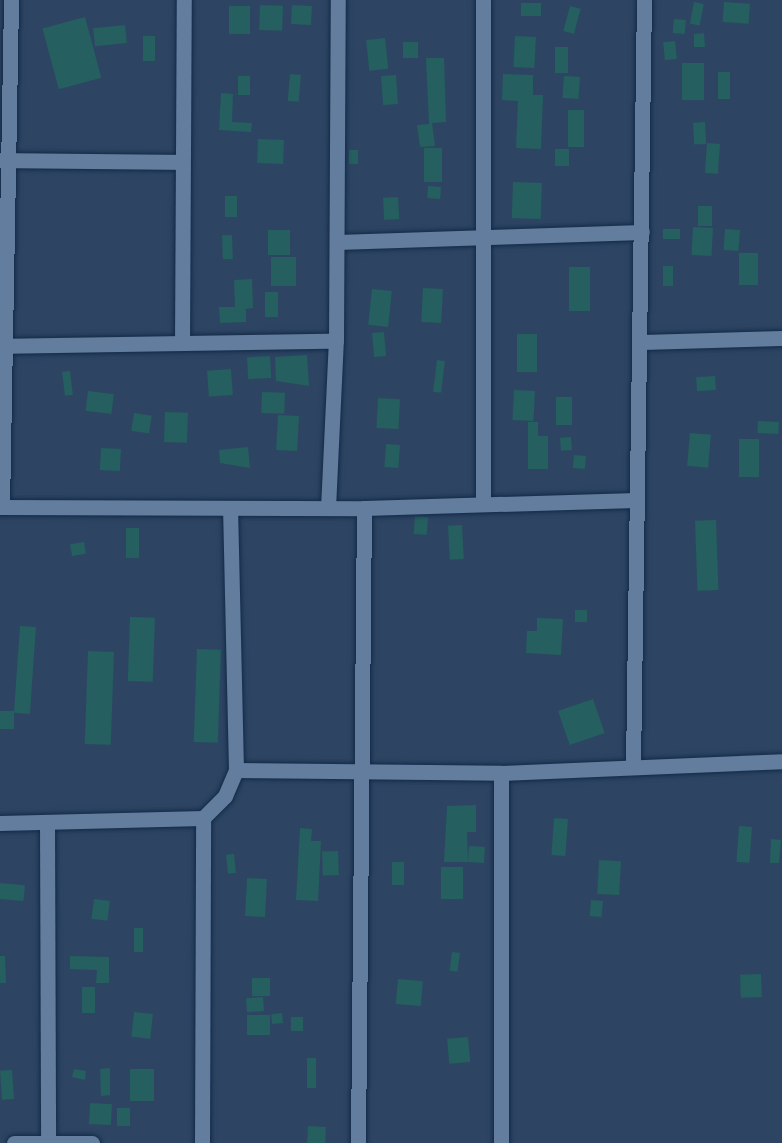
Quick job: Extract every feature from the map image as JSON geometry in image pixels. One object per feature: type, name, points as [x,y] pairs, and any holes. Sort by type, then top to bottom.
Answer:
[{"type":"street","points":[[11,0],[3,160],[1,507],[364,508],[636,500]]},
{"type":"street","points":[[182,343],[184,0]]},
{"type":"street","points":[[328,508],[336,341],[338,0]]},
{"type":"street","points":[[483,0],[483,504]]},
{"type":"street","points":[[633,766],[636,500],[641,342],[644,0]]},
{"type":"street","points":[[3,160],[182,162]]},
{"type":"street","points":[[337,242],[483,241],[642,232]]},
{"type":"street","points":[[641,342],[782,338]]},
{"type":"street","points":[[1,346],[336,341]]},
{"type":"street","points":[[0,823],[203,818],[225,796],[236,770],[230,508]]},
{"type":"street","points":[[358,1143],[364,508]]},
{"type":"street","points":[[236,770],[362,768],[501,772],[782,761]]},
{"type":"street","points":[[501,772],[501,1143]]},
{"type":"street","points":[[202,1143],[203,818]]},
{"type":"street","points":[[47,823],[48,1142]]},
{"type":"street","points":[[14,1143],[92,1143]]},
{"type":"building","points":[[694,2],[704,4],[700,26],[690,24]]},
{"type":"building","points":[[724,2],[750,4],[749,24],[723,22]]},
{"type":"building","points":[[521,3],[541,3],[541,16],[521,16]]},
{"type":"building","points":[[260,5],[283,6],[282,31],[259,30]]},
{"type":"building","points":[[292,5],[312,6],[311,25],[291,24]]},
{"type":"building","points":[[229,6],[250,6],[250,34],[229,34]]},
{"type":"building","points":[[570,6],[581,9],[574,34],[563,31]]},
{"type":"building","points":[[85,17],[101,78],[59,89],[42,28]]},
{"type":"building","points":[[674,19],[686,20],[685,34],[673,33]]},
{"type":"building","points":[[125,25],[127,43],[95,46],[93,28]]},
{"type":"building","points":[[704,33],[705,47],[694,47],[694,34]]},
{"type":"building","points":[[143,36],[155,36],[155,61],[143,61]]},
{"type":"building","points":[[515,36],[536,37],[534,68],[513,67]]},
{"type":"building","points":[[385,38],[388,69],[369,71],[366,40]]},
{"type":"building","points":[[675,41],[677,59],[665,60],[663,42]]},
{"type":"building","points":[[403,42],[418,42],[418,58],[403,58]]},
{"type":"building","points":[[555,47],[568,47],[568,73],[555,73]]},
{"type":"building","points":[[426,58],[444,58],[446,122],[432,123],[435,146],[420,147],[417,125],[429,124]]},
{"type":"building","points":[[682,63],[704,63],[704,100],[682,100]]},
{"type":"building","points":[[718,72],[730,72],[730,99],[718,99]]},
{"type":"building","points":[[290,74],[301,75],[299,102],[288,101]]},
{"type":"building","points":[[503,74],[533,75],[533,95],[543,95],[541,149],[516,148],[518,101],[502,100]]},
{"type":"building","points":[[396,75],[398,104],[383,105],[381,76]]},
{"type":"building","points":[[238,76],[250,76],[250,95],[238,95]]},
{"type":"building","points":[[564,76],[580,77],[578,99],[562,98]]},
{"type":"building","points":[[221,93],[233,94],[232,122],[252,123],[251,132],[219,130]]},
{"type":"building","points":[[568,110],[584,110],[584,147],[568,147]]},
{"type":"building","points":[[705,122],[706,144],[694,145],[693,123]]},
{"type":"building","points":[[258,139],[284,140],[283,164],[257,163]]},
{"type":"building","points":[[707,143],[720,144],[718,174],[705,173]]},
{"type":"building","points":[[424,148],[442,148],[442,182],[424,182]]},
{"type":"building","points":[[555,149],[569,149],[569,166],[555,166]]},
{"type":"building","points":[[349,150],[358,150],[358,164],[349,164]]},
{"type":"building","points":[[513,182],[542,183],[541,219],[512,218]]},
{"type":"building","points":[[428,186],[441,187],[440,199],[427,198]]},
{"type":"building","points":[[225,196],[237,196],[237,217],[225,217]]},
{"type":"building","points":[[398,197],[399,219],[384,220],[383,198]]},
{"type":"building","points":[[698,206],[712,206],[712,226],[698,226]]},
{"type":"building","points":[[693,227],[713,228],[712,256],[692,255]]},
{"type":"building","points":[[663,229],[680,229],[680,239],[663,239]]},
{"type":"building","points":[[725,229],[740,230],[738,251],[724,250]]},
{"type":"building","points":[[268,230],[290,230],[290,255],[268,255]]},
{"type":"building","points":[[222,235],[232,235],[233,259],[223,259]]},
{"type":"building","points":[[739,253],[758,253],[758,285],[739,285]]},
{"type":"building","points":[[271,257],[296,257],[296,286],[271,286]]},
{"type":"building","points":[[663,266],[673,266],[673,286],[663,286]]},
{"type":"building","points":[[569,267],[590,267],[590,311],[569,311]]},
{"type":"building","points":[[252,279],[253,308],[246,309],[246,322],[220,323],[219,307],[235,307],[234,280]]},
{"type":"building","points":[[423,288],[443,289],[441,323],[421,322]]},
{"type":"building","points":[[372,289],[392,291],[388,327],[368,325]]},
{"type":"building","points":[[265,292],[278,292],[278,317],[265,317]]},
{"type":"building","points":[[384,332],[386,356],[374,357],[372,333]]},
{"type":"building","points":[[517,334],[537,334],[537,372],[517,372]]},
{"type":"building","points":[[307,355],[309,386],[276,381],[275,357]]},
{"type":"building","points":[[270,356],[271,378],[248,379],[247,357]]},
{"type":"building","points":[[437,360],[445,361],[441,393],[433,392]]},
{"type":"building","points":[[231,369],[233,395],[209,397],[207,371]]},
{"type":"building","points":[[70,371],[73,395],[65,396],[62,372]]},
{"type":"building","points":[[715,376],[716,390],[697,391],[696,377]]},
{"type":"building","points":[[514,390],[535,391],[533,421],[512,420]]},
{"type":"building","points":[[88,391],[114,394],[111,414],[86,411]]},
{"type":"building","points":[[262,392],[285,393],[284,414],[261,413]]},
{"type":"building","points":[[556,397],[572,397],[572,425],[556,425]]},
{"type":"building","points":[[378,398],[400,399],[398,429],[376,428]]},
{"type":"building","points":[[165,412],[188,413],[187,443],[164,442]]},
{"type":"building","points":[[134,413],[152,416],[149,434],[131,431]]},
{"type":"building","points":[[278,415],[299,416],[297,451],[276,450]]},
{"type":"building","points":[[758,421],[779,422],[778,434],[757,433]]},
{"type":"building","points":[[528,422],[538,422],[538,436],[548,436],[548,469],[528,469]]},
{"type":"building","points":[[690,433],[711,435],[708,468],[687,466]]},
{"type":"building","points":[[571,437],[572,450],[561,451],[560,438]]},
{"type":"building","points":[[739,439],[759,439],[759,477],[739,477]]},
{"type":"building","points":[[386,444],[400,445],[398,468],[384,467]]},
{"type":"building","points":[[248,447],[250,468],[220,463],[219,450]]},
{"type":"building","points":[[101,448],[121,449],[120,471],[100,470]]},
{"type":"building","points":[[574,455],[586,456],[585,469],[573,468]]},
{"type":"building","points":[[415,516],[428,517],[427,535],[414,534]]},
{"type":"building","points":[[716,520],[718,590],[697,591],[695,521]]},
{"type":"building","points":[[462,525],[464,559],[450,560],[448,526]]},
{"type":"building","points":[[126,528],[139,528],[139,558],[126,558]]},
{"type":"building","points":[[84,542],[86,554],[72,556],[70,544]]},
{"type":"building","points":[[575,610],[587,610],[587,622],[575,622]]},
{"type":"building","points":[[130,617],[155,618],[153,682],[128,681]]},
{"type":"building","points":[[537,618],[563,619],[561,655],[526,653],[527,631],[537,631]]},
{"type":"building","points":[[20,626],[36,627],[30,714],[14,713]]},
{"type":"building","points":[[197,649],[221,650],[218,743],[194,742]]},
{"type":"building","points":[[88,651],[114,652],[111,745],[85,744]]},
{"type":"building","points":[[593,699],[605,733],[570,745],[558,711]]},
{"type":"building","points":[[0,711],[14,711],[14,729],[0,729]]},
{"type":"building","points":[[476,805],[476,832],[467,832],[468,862],[444,862],[447,806]]},
{"type":"building","points":[[554,818],[568,819],[565,856],[551,855]]},
{"type":"building","points":[[739,826],[752,827],[749,863],[736,862]]},
{"type":"building","points":[[300,828],[312,829],[311,841],[321,841],[318,901],[296,900]]},
{"type":"building","points":[[771,839],[781,840],[779,863],[770,863]]},
{"type":"building","points":[[469,846],[485,847],[484,863],[468,862]]},
{"type":"building","points":[[338,851],[339,875],[323,876],[322,852]]},
{"type":"building","points":[[234,854],[236,873],[228,874],[226,855]]},
{"type":"building","points":[[599,860],[621,861],[619,895],[597,894]]},
{"type":"building","points":[[392,862],[404,862],[404,885],[392,885]]},
{"type":"building","points":[[441,867],[463,867],[463,899],[441,899]]},
{"type":"building","points":[[247,878],[267,879],[265,917],[245,916]]},
{"type":"building","points":[[0,883],[25,885],[24,901],[0,899]]},
{"type":"building","points":[[94,899],[110,901],[107,921],[92,919]]},
{"type":"building","points":[[591,900],[603,901],[602,917],[590,916]]},
{"type":"building","points":[[134,928],[143,928],[143,952],[134,952]]},
{"type":"building","points":[[452,952],[460,953],[458,972],[450,971]]},
{"type":"building","points":[[0,956],[5,956],[6,983],[0,983]]},
{"type":"building","points":[[70,956],[109,957],[109,983],[96,983],[97,970],[70,969]]},
{"type":"building","points":[[761,974],[762,997],[741,998],[740,975]]},
{"type":"building","points":[[252,978],[270,978],[270,996],[252,996]]},
{"type":"building","points":[[398,979],[423,981],[421,1006],[396,1004]]},
{"type":"building","points":[[82,987],[95,987],[95,1013],[82,1013]]},
{"type":"building","points":[[263,997],[264,1011],[247,1012],[246,998]]},
{"type":"building","points":[[134,1012],[153,1014],[150,1039],[131,1037]]},
{"type":"building","points":[[282,1013],[283,1023],[272,1024],[271,1014]]},
{"type":"building","points":[[247,1015],[270,1015],[270,1035],[247,1035]]},
{"type":"building","points":[[291,1017],[303,1017],[303,1031],[291,1031]]},
{"type":"building","points":[[468,1037],[470,1062],[449,1064],[447,1039]]},
{"type":"building","points":[[307,1058],[316,1058],[316,1088],[307,1088]]},
{"type":"building","points":[[110,1068],[110,1095],[101,1096],[100,1069]]},
{"type":"building","points":[[74,1069],[86,1071],[85,1080],[72,1077]]},
{"type":"building","points":[[130,1069],[154,1069],[154,1101],[130,1101]]},
{"type":"building","points":[[12,1070],[14,1099],[2,1100],[0,1071]]},
{"type":"building","points":[[90,1103],[112,1104],[111,1125],[89,1124]]},
{"type":"building","points":[[117,1108],[130,1108],[130,1126],[117,1126]]},
{"type":"building","points":[[308,1126],[326,1127],[325,1143],[307,1143]]}]
